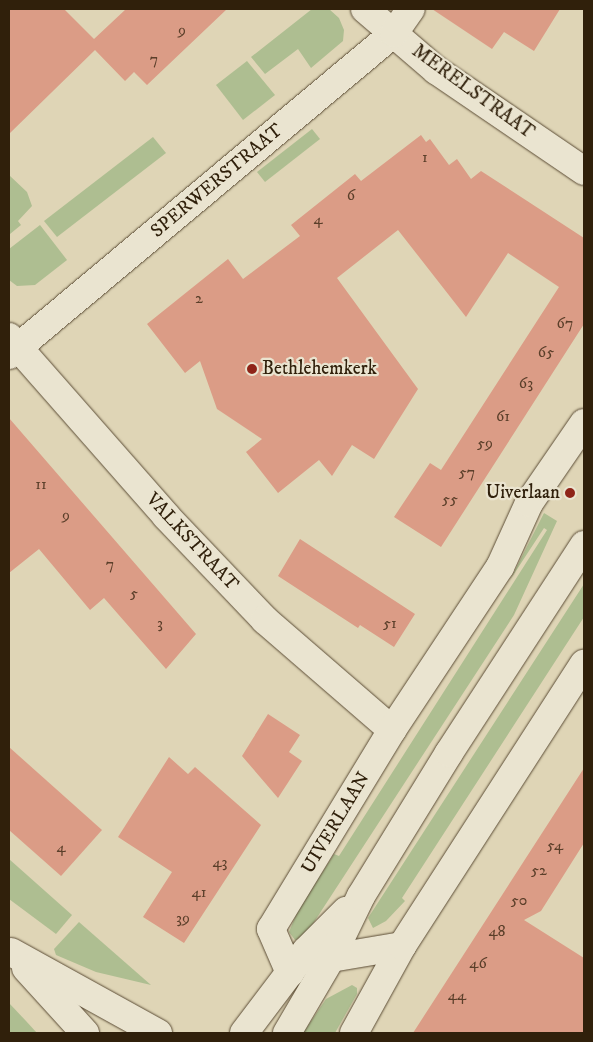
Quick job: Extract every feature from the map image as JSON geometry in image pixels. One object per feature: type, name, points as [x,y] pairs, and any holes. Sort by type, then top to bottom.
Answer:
[{"type":"street","name":"MERELSTRAAT","points":[[365,9],[436,70],[584,171]]},
{"type":"street","name":"SPERWERSTRAAT","points":[[12,347],[394,33],[411,9]]},
{"type":"street","name":"VALKSTRAAT","points":[[12,347],[166,516],[265,620],[392,730]]},
{"type":"street","name":"UIVERLAAN","points":[[290,973],[271,929],[392,730],[500,567],[529,503],[584,423]]},
{"type":"street","points":[[287,1033],[331,958],[362,896],[584,545]]},
{"type":"street","points":[[354,1033],[402,946],[584,664]]},
{"type":"street","points":[[244,1033],[306,951],[362,896]]},
{"type":"street","points":[[331,958],[402,946]]},
{"type":"street","points":[[10,950],[85,1033]]},
{"type":"street","points":[[10,950],[158,1033]]},
{"type":"green space","points":[[312,9],[329,9],[339,18],[344,30],[343,41],[311,68],[298,49],[265,74],[251,57]]},
{"type":"green space","points":[[247,61],[275,95],[243,120],[216,85]]},
{"type":"green space","points":[[312,129],[320,139],[265,182],[257,172]]},
{"type":"green space","points":[[153,137],[166,153],[57,237],[44,221]]},
{"type":"green space","points":[[9,175],[27,192],[32,206],[18,221],[21,225],[10,234]]},
{"type":"green space","points":[[40,225],[67,260],[35,285],[17,286],[9,280],[9,249]]},
{"type":"green space","points":[[544,513],[557,521],[514,615],[303,939],[295,940],[289,932],[298,910],[334,854],[339,856],[547,530],[544,528],[510,580]]},
{"type":"green space","points":[[584,584],[584,617],[402,898],[405,901],[386,921],[373,928],[368,918]]},
{"type":"green space","points":[[9,859],[72,915],[56,934],[9,899]]},
{"type":"green space","points":[[79,922],[151,985],[96,972],[56,955],[54,949]]},
{"type":"green space","points":[[352,985],[357,988],[357,994],[335,1033],[303,1033],[326,999]]},
{"type":"green space","points":[[9,1003],[26,1021],[37,1033],[9,1033]]},
{"type":"building","points":[[9,9],[64,9],[94,39],[126,9],[227,9],[147,85],[134,72],[125,81],[95,50],[9,134]]},
{"type":"building","points":[[432,9],[560,9],[534,51],[504,32],[492,49]]},
{"type":"building","points":[[421,135],[426,142],[430,139],[449,165],[457,159],[471,179],[481,171],[584,238],[584,324],[441,547],[394,517],[430,463],[441,470],[559,287],[508,253],[466,317],[398,230],[337,278],[418,389],[374,459],[352,445],[332,476],[319,460],[278,493],[246,452],[262,439],[217,409],[200,361],[185,373],[147,324],[228,259],[243,279],[300,236],[291,225],[355,174],[361,181]]},
{"type":"building","points":[[9,418],[196,634],[166,669],[104,598],[90,610],[39,549],[9,573]]},
{"type":"building","points":[[300,539],[415,614],[394,647],[360,625],[358,628],[278,576]]},
{"type":"building","points":[[268,714],[300,735],[289,752],[302,761],[278,798],[242,756]]},
{"type":"building","points":[[9,747],[102,830],[61,876],[9,830]]},
{"type":"building","points":[[169,757],[188,774],[195,767],[261,825],[184,943],[143,917],[172,872],[118,837]]},
{"type":"building","points":[[584,768],[584,843],[541,911],[524,920],[584,958],[584,1033],[413,1033]]},
{"type":"place","name":"Bethlehemkerk","points":[[252,369]]},
{"type":"place","name":"Uiverlaan","points":[[570,493]]}]
